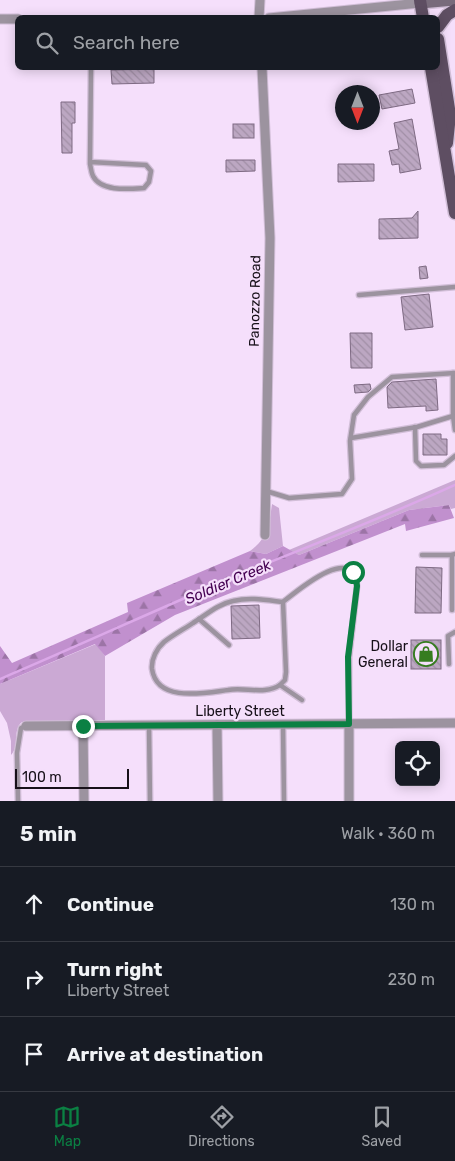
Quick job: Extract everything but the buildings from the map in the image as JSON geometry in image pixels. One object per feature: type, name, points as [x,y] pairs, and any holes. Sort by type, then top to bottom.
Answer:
[{"type":"main road","points":[[420,2],[455,0]]},
{"type":"main road","points":[[420,2],[455,4]]},
{"type":"main road","points":[[420,2],[422,15]]},
{"type":"main road","points":[[440,24],[447,15],[455,10]]},
{"type":"main road","points":[[440,52],[450,115],[445,153]]},
{"type":"main road","points":[[431,70],[455,213]]},
{"type":"street","points":[[259,15],[260,0]]},
{"type":"street","points":[[297,15],[420,2]]},
{"type":"street","points":[[0,19],[15,19]]},
{"type":"street","name":"Panozzo Road","points":[[262,70],[270,238],[266,534]]},
{"type":"street","name":"Liberty Street","points":[[26,726],[455,723]]},
{"type":"street","points":[[217,724],[218,801]]},
{"type":"street","points":[[349,724],[349,801]]},
{"type":"street","points":[[83,726],[84,801]]},
{"type":"lane","points":[[90,162],[146,165],[151,171],[150,182],[144,188],[127,190],[106,186],[93,177],[90,162],[91,70]]},
{"type":"lane","points":[[359,295],[455,287]]},
{"type":"lane","points":[[266,491],[289,498],[342,494],[352,479],[351,438],[354,415],[368,397],[384,381],[392,377],[454,373],[455,430]]},
{"type":"lane","points":[[351,438],[415,427],[454,416]]},
{"type":"lane","points":[[415,427],[416,461],[421,466],[444,465],[455,456]]},
{"type":"lane","points":[[422,555],[453,554],[452,610]]},
{"type":"lane","points":[[283,602],[286,672],[285,680],[272,690],[232,689],[196,694],[181,693],[164,689],[156,680],[152,668],[153,657],[163,643],[219,606],[232,601],[258,598],[283,602],[322,574],[338,568],[346,569],[353,572],[356,579],[348,657],[349,724]]},
{"type":"lane","points":[[199,619],[228,645]]},
{"type":"lane","points":[[449,664],[448,636],[455,632]]},
{"type":"lane","points":[[280,685],[302,700]]},
{"type":"lane","points":[[283,724],[284,801]]},
{"type":"lane","points":[[149,725],[150,801]]},
{"type":"lane","points":[[18,801],[17,753],[21,728],[26,726]]},
{"type":"shaded area","points":[[455,480],[455,508],[451,509],[449,505],[409,510],[299,555],[289,550]]},
{"type":"shaded area","points":[[272,504],[279,508],[283,546],[266,554],[250,551],[261,541],[267,530]]},
{"type":"shaded area","points":[[96,644],[105,656],[105,721],[22,722],[17,729],[15,747],[11,755],[11,741],[7,723],[0,711],[0,684]]},
{"type":"green space","points":[[449,505],[454,518],[406,531],[405,524],[175,615],[105,656],[95,644],[0,684],[0,646],[12,663],[128,612],[127,603],[250,551],[266,554],[283,546],[299,555],[409,510]]},
{"type":"waterway","name":"Soldier Creek","points":[[0,679],[217,584],[455,485]]},
{"type":"place","name":"Dollar General","points":[[426,654]]},
{"type":"route","points":[[83,726],[349,724],[348,657],[357,586],[353,572]]}]
